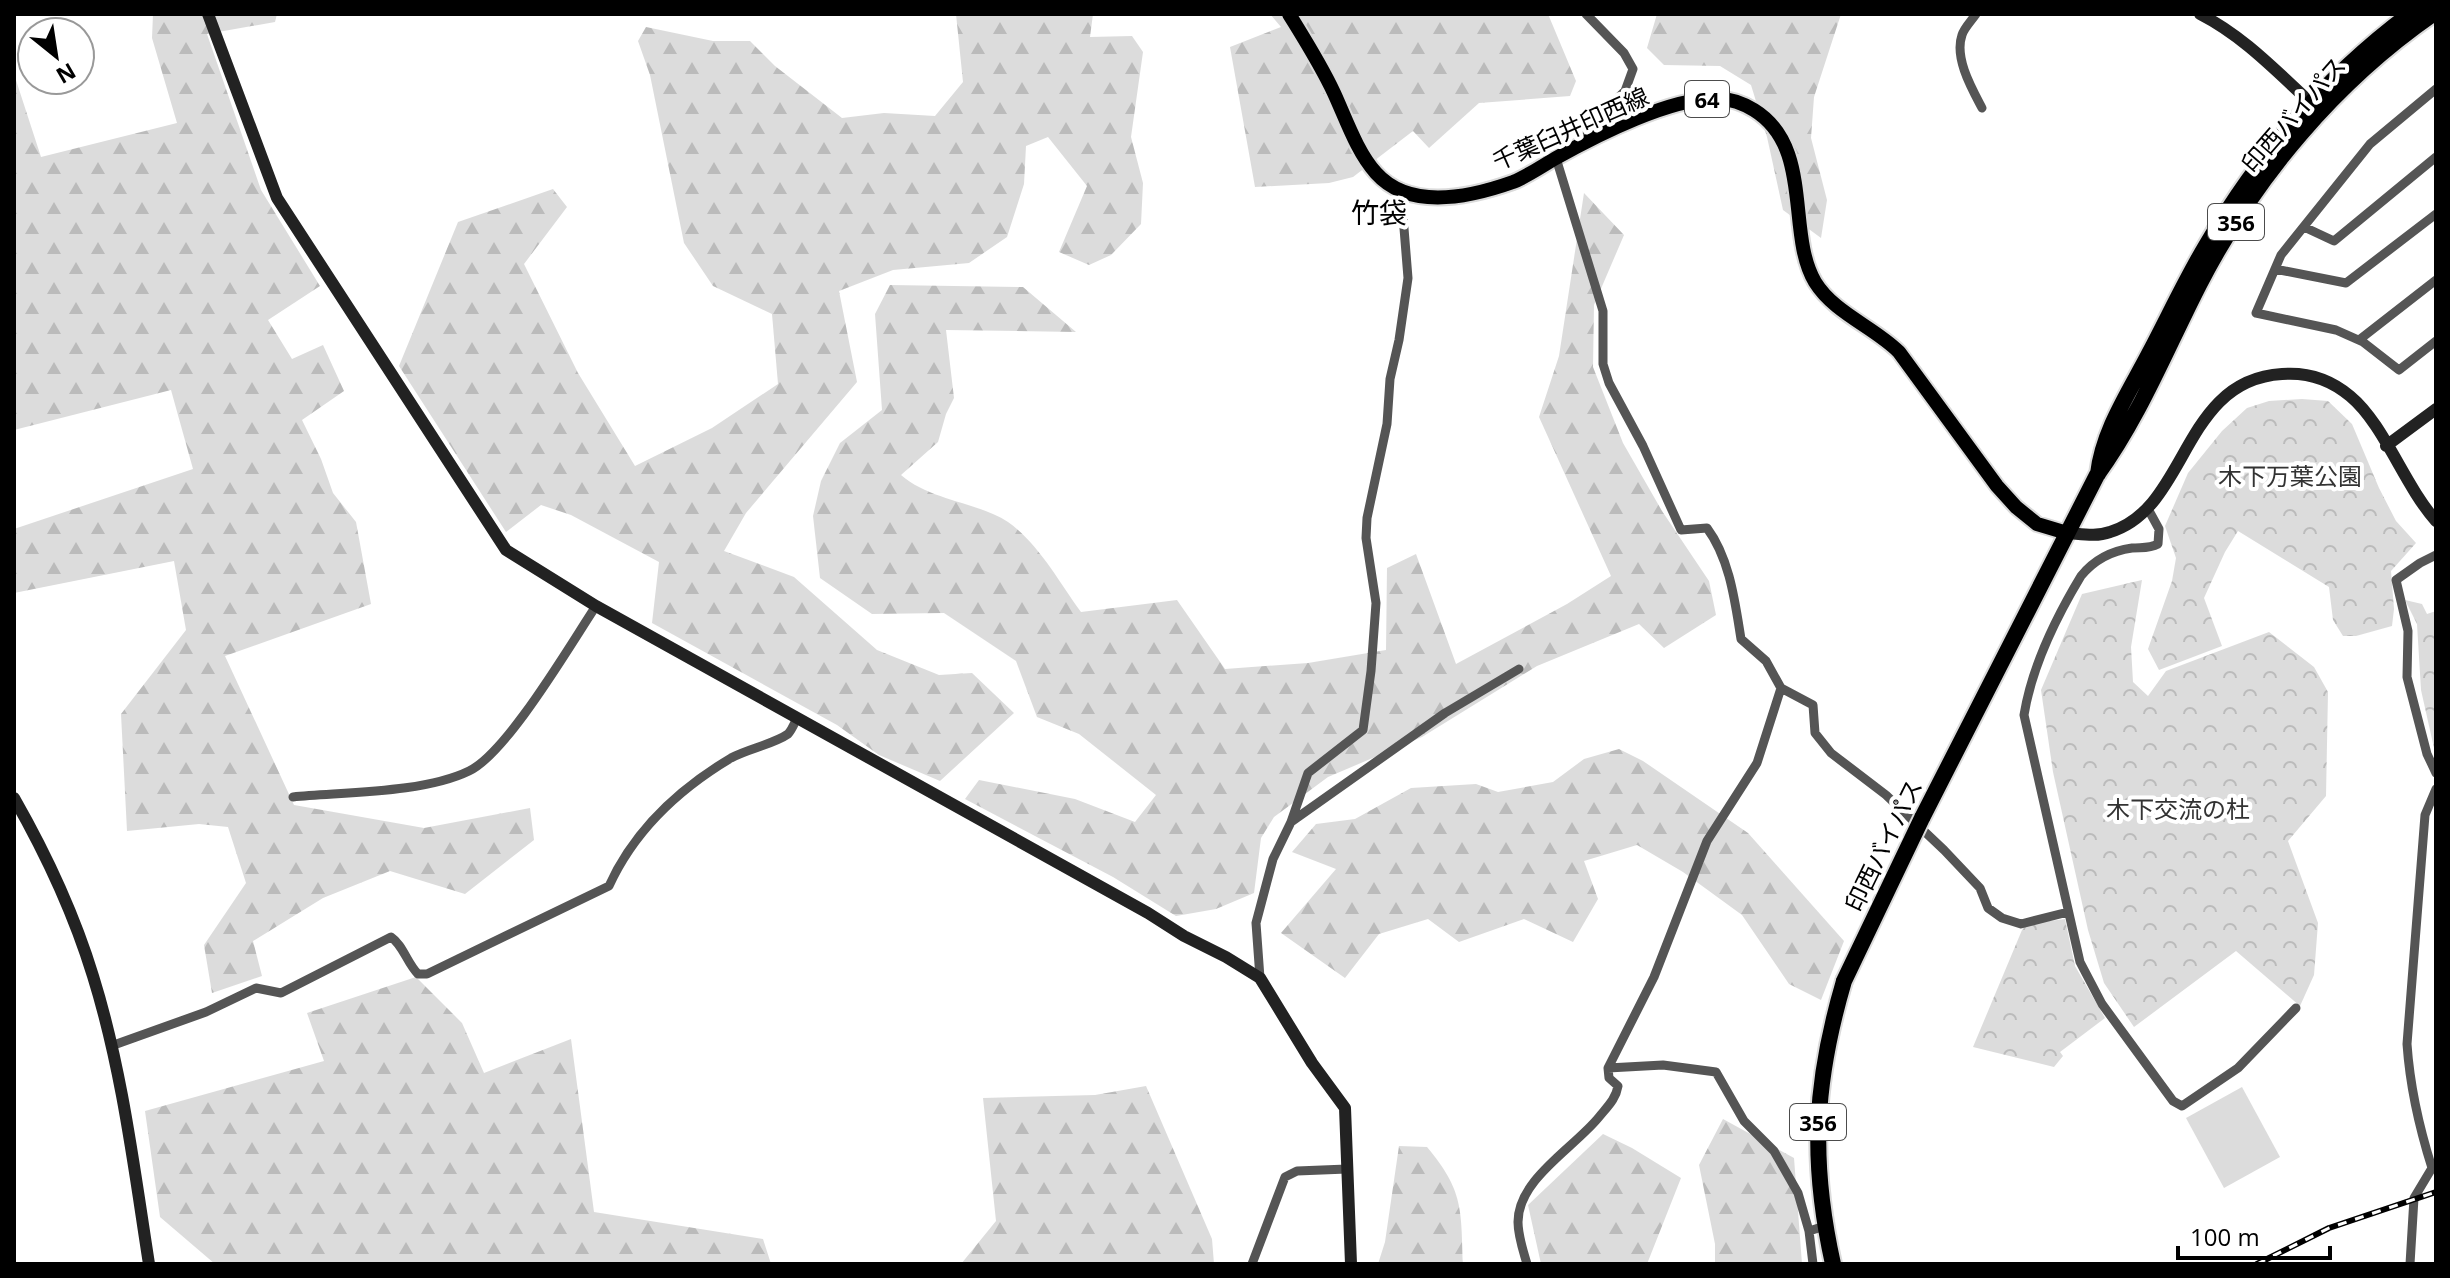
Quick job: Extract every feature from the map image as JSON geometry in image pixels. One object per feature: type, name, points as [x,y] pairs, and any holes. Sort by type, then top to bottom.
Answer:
[{"type":"highway","name":"印西バイパス","points":[[2097,475],[2101,450],[2206,246],[2261,161],[2311,103],[2364,50],[2410,14]]},
{"type":"highway","name":"印西バイパス","points":[[1833,1264],[1817,1229],[1818,1103],[1828,1038],[1844,981],[1922,818],[2097,475],[2116,450],[2223,243],[2271,171],[2304,130],[2381,54],[2433,14]]},
{"type":"main road","points":[[1289,14],[1309,45],[1360,149],[1375,172],[1401,191]]},
{"type":"main road","name":"千葉臼井印西線","points":[[1401,191],[1425,198],[1464,194],[1514,181],[1586,142],[1678,104],[1720,99],[1754,110],[1769,121],[1787,150],[1806,257],[1817,285],[1836,304],[1899,352],[1997,486],[2016,507],[2037,524],[2067,533]]},
{"type":"street","points":[[208,14],[277,198],[506,550],[596,606],[1260,978],[1312,1063],[1345,1108],[1351,1264]]},
{"type":"street","points":[[1586,14],[1624,53],[1633,69],[1625,91],[1588,127],[1586,142]]},
{"type":"street","points":[[1976,14],[1961,36],[1962,58],[1969,84],[1982,108]]},
{"type":"street","points":[[2200,14],[2225,27],[2250,46],[2311,103]]},
{"type":"street","points":[[2435,92],[2370,144],[2281,255],[2256,313],[2336,330],[2359,340],[2399,370],[2436,341]]},
{"type":"street","points":[[2304,227],[2334,241],[2436,157]]},
{"type":"street","points":[[1556,158],[1603,311],[1603,364],[1609,383],[1643,446],[1681,530],[1707,528],[1717,542],[1733,592],[1741,639],[1766,661],[1781,688],[1813,705],[1815,733],[1831,753],[1886,795],[1944,850],[1980,888],[1988,908],[2002,918],[2021,924],[2068,912]]},
{"type":"street","points":[[1260,978],[1256,923],[1273,859],[1291,822],[1308,773],[1363,730],[1376,603],[1366,538],[1367,518],[1387,424],[1390,379],[1408,278],[1401,191]]},
{"type":"street","points":[[2275,269],[2346,283],[2436,214]]},
{"type":"street","points":[[2359,340],[2436,280]]},
{"type":"street","points":[[2067,533],[2108,533],[2128,524],[2147,507],[2208,413],[2228,393],[2258,377],[2297,374],[2337,387],[2363,408],[2412,490],[2436,521]]},
{"type":"street","points":[[2386,446],[2436,409]]},
{"type":"street","points":[[2147,507],[2159,529],[2158,544],[2112,553],[2090,565],[2073,589],[2038,661],[2028,689],[2024,715],[2080,962],[2095,992],[2178,1106],[2185,1106],[2238,1068],[2296,1008]]},
{"type":"street","points":[[2436,555],[2396,580],[2408,631],[2407,677],[2427,754],[2436,773]]},
{"type":"street","points":[[293,797],[445,781],[472,771],[509,735],[596,606]]},
{"type":"street","points":[[1291,822],[1445,713],[1519,669]]},
{"type":"street","points":[[1527,1264],[1518,1222],[1520,1205],[1532,1182],[1590,1128],[1617,1095],[1618,1086],[1609,1078],[1608,1068],[1654,977],[1707,841],[1757,763],[1781,688]]},
{"type":"street","points":[[111,1046],[206,1012],[256,988],[281,993],[391,937],[396,940],[413,969],[418,974],[427,974],[609,886],[636,838],[687,787],[735,756],[789,733],[797,718]]},
{"type":"street","points":[[2410,1264],[2414,1198],[2432,1168],[2412,1091],[2407,1044],[2425,815],[2436,789]]},
{"type":"street","points":[[14,798],[67,902],[94,979],[111,1046],[149,1264]]},
{"type":"street","points":[[1608,1068],[1663,1065],[1716,1072],[1744,1121],[1774,1151],[1817,1229],[1813,1264]]},
{"type":"street","points":[[1252,1264],[1285,1177],[1297,1171],[1347,1169]]},
{"type":"green space","points":[[153,14],[277,14],[275,22],[207,34],[261,190],[320,286],[268,320],[292,359],[323,345],[344,391],[302,420],[333,493],[356,522],[371,604],[225,656],[294,805],[424,828],[530,808],[534,840],[465,894],[390,871],[323,898],[253,941],[262,976],[212,993],[204,945],[246,883],[228,827],[199,824],[127,831],[121,714],[186,630],[174,561],[14,593],[14,529],[193,469],[171,390],[14,430],[14,74],[16,96],[21,96],[41,157],[177,123],[152,38]]},
{"type":"green space","points":[[956,14],[1093,14],[1090,37],[1132,36],[1143,52],[1131,137],[1143,183],[1141,224],[1111,255],[1089,265],[1059,252],[1087,186],[1048,137],[1026,146],[1024,184],[1007,237],[969,263],[893,270],[839,291],[857,382],[746,513],[724,551],[794,577],[877,650],[939,675],[972,673],[1014,713],[940,781],[879,755],[837,725],[652,623],[659,562],[571,515],[541,505],[506,532],[399,366],[458,222],[553,189],[567,207],[524,264],[578,373],[635,466],[712,428],[778,384],[772,314],[713,286],[684,243],[650,75],[638,41],[646,27],[713,41],[750,41],[775,66],[842,118],[884,113],[935,116],[963,82]]},
{"type":"green space","points":[[1270,14],[1548,14],[1576,81],[1570,96],[1479,103],[1429,148],[1413,131],[1353,177],[1329,183],[1255,187],[1230,47],[1281,27]]},
{"type":"green space","points":[[1657,14],[1841,14],[1814,97],[1811,138],[1827,200],[1821,238],[1783,210],[1767,137],[1751,85],[1720,66],[1664,65],[1647,48]]},
{"type":"green space","points":[[1584,193],[1624,235],[1594,305],[1593,367],[1623,443],[1662,511],[1709,581],[1716,615],[1664,648],[1639,624],[1537,666],[1422,737],[1328,777],[1274,817],[1261,838],[1254,893],[1216,909],[1176,916],[1113,877],[965,799],[979,780],[1075,799],[1135,822],[1156,795],[1079,734],[1037,717],[1016,661],[944,613],[872,614],[820,578],[813,516],[821,481],[840,443],[882,410],[875,314],[890,285],[1023,287],[1076,332],[946,330],[954,398],[938,442],[901,475],[926,490],[1008,522],[1039,552],[1081,612],[1177,600],[1225,669],[1308,663],[1386,650],[1387,568],[1416,554],[1456,664],[1567,604],[1611,576],[1539,417],[1559,356]]},
{"type":"green space","name":"木下万葉公園","points":[[2269,401],[2328,401],[2352,424],[2396,521],[2416,543],[2391,571],[2392,626],[2356,636],[2343,636],[2333,620],[2329,587],[2238,531],[2204,598],[2222,646],[2159,670],[2148,649],[2172,581],[2176,558],[2165,526],[2188,473],[2222,431],[2247,408]]},
{"type":"green space","name":"木下交流の杜","points":[[2142,580],[2131,647],[2133,682],[2148,696],[2166,671],[2269,632],[2314,667],[2328,692],[2326,796],[2288,841],[2318,923],[2314,975],[2300,1006],[2236,951],[2134,1027],[2104,983],[2088,930],[2053,772],[2041,690],[2082,594]]},
{"type":"green space","points":[[2405,600],[2422,604],[2427,614],[2436,611],[2436,757],[2421,690],[2417,624]]},
{"type":"green space","points":[[1619,749],[1643,761],[1748,833],[1844,941],[1821,1000],[1789,984],[1742,915],[1683,872],[1637,845],[1584,861],[1598,899],[1573,942],[1524,919],[1459,942],[1428,919],[1379,934],[1345,978],[1281,933],[1336,869],[1292,852],[1316,824],[1355,819],[1411,788],[1476,784],[1498,792],[1553,782],[1584,759]]},
{"type":"green space","points":[[2065,919],[2075,966],[2105,1018],[2060,1052],[2063,1056],[2054,1067],[1973,1047],[2022,930],[2027,924]]},
{"type":"green space","points":[[416,977],[462,1023],[484,1073],[571,1039],[594,1212],[763,1239],[771,1264],[215,1264],[160,1217],[145,1111],[324,1061],[307,1013]]},
{"type":"green space","points":[[1146,1086],[1212,1239],[1214,1264],[961,1264],[996,1221],[983,1098],[1095,1095]]},
{"type":"green space","points":[[2242,1087],[2280,1157],[2224,1188],[2186,1118]]},
{"type":"green space","points":[[1723,1119],[1794,1158],[1802,1264],[1715,1264],[1715,1244],[1699,1165]]},
{"type":"green space","points":[[1603,1134],[1681,1178],[1647,1264],[1541,1264],[1528,1205]]},
{"type":"green space","points":[[1399,1146],[1427,1147],[1448,1176],[1458,1202],[1463,1264],[1378,1264],[1385,1242]]},
{"type":"railway","points":[[2257,1264],[2329,1228],[2436,1192]]},
{"type":"district","name":"竹袋","points":[[1379,212]]}]
